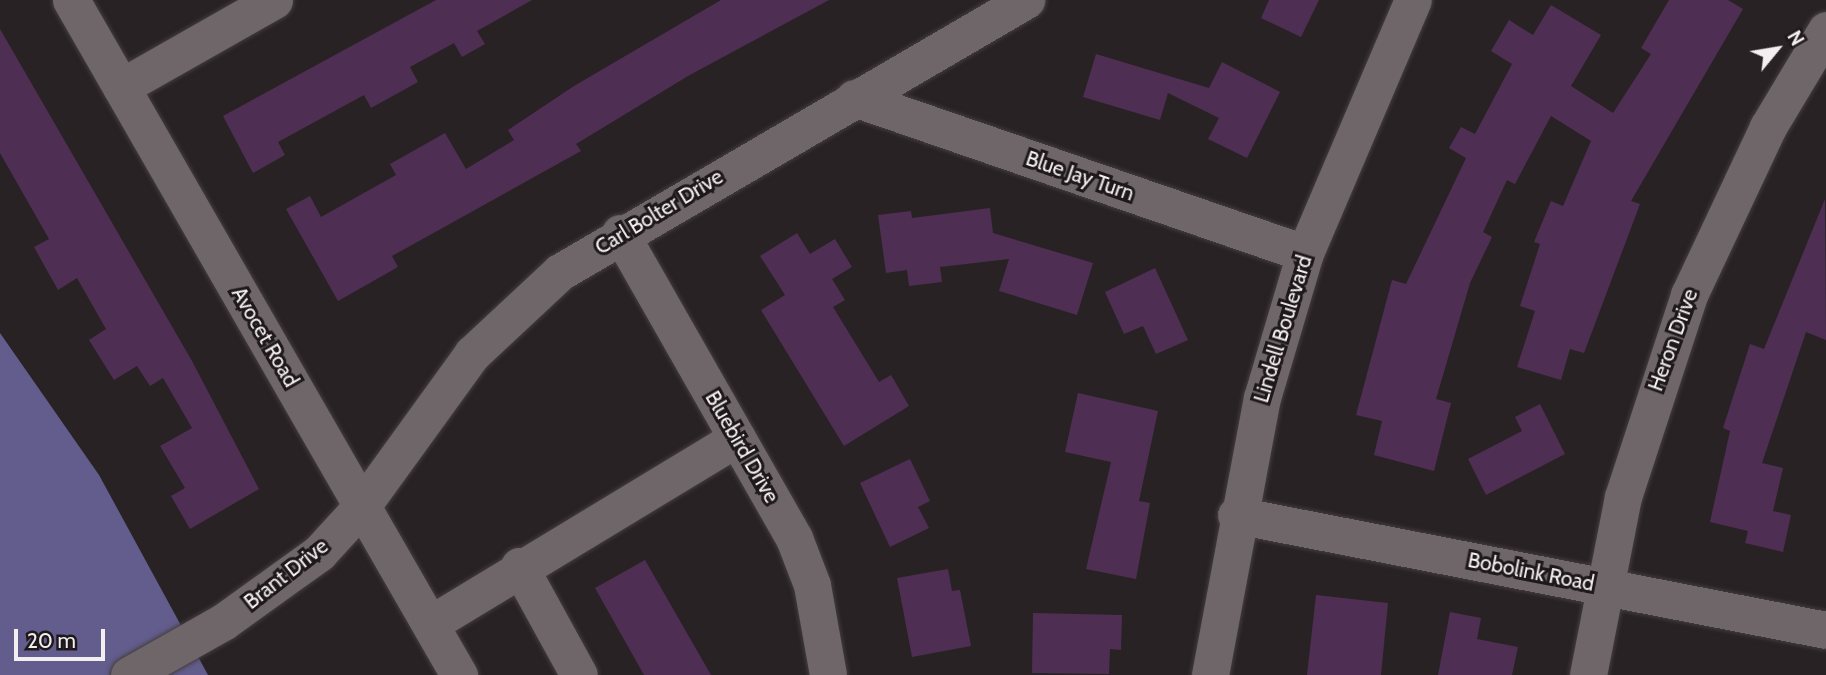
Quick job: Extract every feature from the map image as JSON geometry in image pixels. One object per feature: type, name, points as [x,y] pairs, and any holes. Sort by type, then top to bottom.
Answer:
[{"type":"street","name":"Avocet Road","points":[[71,0],[459,675]]},
{"type":"street","points":[[121,87],[274,0]]},
{"type":"street","name":"Carl Bolter Drive","points":[[362,506],[472,354],[560,272],[620,233],[1026,0]]},
{"type":"street","name":"Lindell Boulevard","points":[[1210,675],[1236,515],[1305,253],[1413,0]]},
{"type":"street","name":"Heron Drive","points":[[1588,675],[1603,587],[1652,395],[1689,295],[1769,127],[1826,30]]},
{"type":"street","name":"Blue Jay Turn","points":[[854,98],[1305,253]]},
{"type":"street","name":"Bluebird Drive","points":[[620,233],[794,538],[812,585],[828,675]]},
{"type":"street","points":[[430,624],[519,566],[737,438]]},
{"type":"street","name":"Brant Drive","points":[[129,675],[223,622],[319,552],[362,506]]},
{"type":"street","name":"Bobolink Road","points":[[1236,515],[1826,630]]},
{"type":"street","points":[[519,566],[579,675]]},
{"type":"shaded area","points":[[0,333],[99,475],[208,675],[0,675]]},
{"type":"building","points":[[436,0],[532,0],[477,31],[485,44],[462,57],[454,43],[410,67],[418,82],[371,108],[364,95],[278,142],[285,155],[253,173],[223,116]]},
{"type":"building","points":[[721,0],[829,0],[688,76],[576,144],[581,151],[392,256],[398,267],[338,301],[286,209],[310,196],[321,217],[396,175],[390,164],[445,133],[466,169],[514,140],[508,130],[574,86]]},
{"type":"building","points":[[1269,0],[1319,0],[1301,37],[1261,18]]},
{"type":"building","points":[[1669,0],[1728,0],[1743,9],[1631,201],[1640,204],[1584,353],[1570,349],[1561,380],[1517,367],[1535,311],[1520,306],[1540,244],[1534,242],[1551,201],[1563,206],[1591,141],[1551,116],[1515,184],[1507,180],[1483,232],[1492,237],[1470,283],[1436,399],[1451,403],[1434,471],[1374,455],[1382,421],[1356,415],[1392,280],[1406,284],[1466,158],[1449,148],[1461,127],[1475,134],[1512,64],[1491,51],[1509,20],[1533,35],[1551,5],[1601,35],[1571,86],[1613,113],[1651,54],[1641,48]]},
{"type":"building","points":[[0,29],[192,361],[259,489],[190,529],[171,496],[185,488],[160,446],[192,428],[163,378],[150,386],[137,366],[114,380],[89,340],[106,329],[77,278],[58,290],[34,247],[49,239],[0,153]]},
{"type":"building","points":[[1096,54],[1209,88],[1222,62],[1280,92],[1247,158],[1208,139],[1219,118],[1168,93],[1160,120],[1083,97]]},
{"type":"building","points":[[1825,199],[1826,340],[1806,332],[1762,463],[1783,468],[1773,511],[1791,515],[1783,552],[1745,543],[1748,531],[1710,522],[1730,431],[1723,428],[1750,344],[1764,349]]},
{"type":"building","points":[[990,208],[993,233],[1093,263],[1077,315],[999,291],[1009,259],[940,267],[942,282],[909,286],[907,270],[886,273],[878,215],[911,211],[912,218]]},
{"type":"building","points":[[797,233],[810,254],[835,239],[852,267],[832,279],[845,300],[833,307],[879,382],[891,375],[909,406],[844,446],[761,310],[785,295],[760,256]]},
{"type":"building","points":[[1155,268],[1188,340],[1156,354],[1143,326],[1124,334],[1105,292]]},
{"type":"building","points":[[1078,393],[1158,411],[1139,501],[1150,503],[1136,579],[1086,569],[1111,462],[1065,452]]},
{"type":"building","points":[[1540,404],[1565,454],[1486,495],[1468,459],[1522,431],[1515,417]]},
{"type":"building","points":[[910,459],[930,501],[918,507],[929,528],[890,547],[860,483]]},
{"type":"building","points":[[645,560],[711,675],[644,675],[595,588]]},
{"type":"building","points":[[948,569],[952,591],[960,590],[971,646],[912,657],[897,578]]},
{"type":"building","points":[[1316,595],[1388,603],[1381,675],[1307,675]]},
{"type":"building","points":[[1450,612],[1481,618],[1477,639],[1518,647],[1512,675],[1438,675]]},
{"type":"building","points":[[1033,613],[1122,615],[1121,650],[1110,649],[1109,674],[1032,673]]}]
